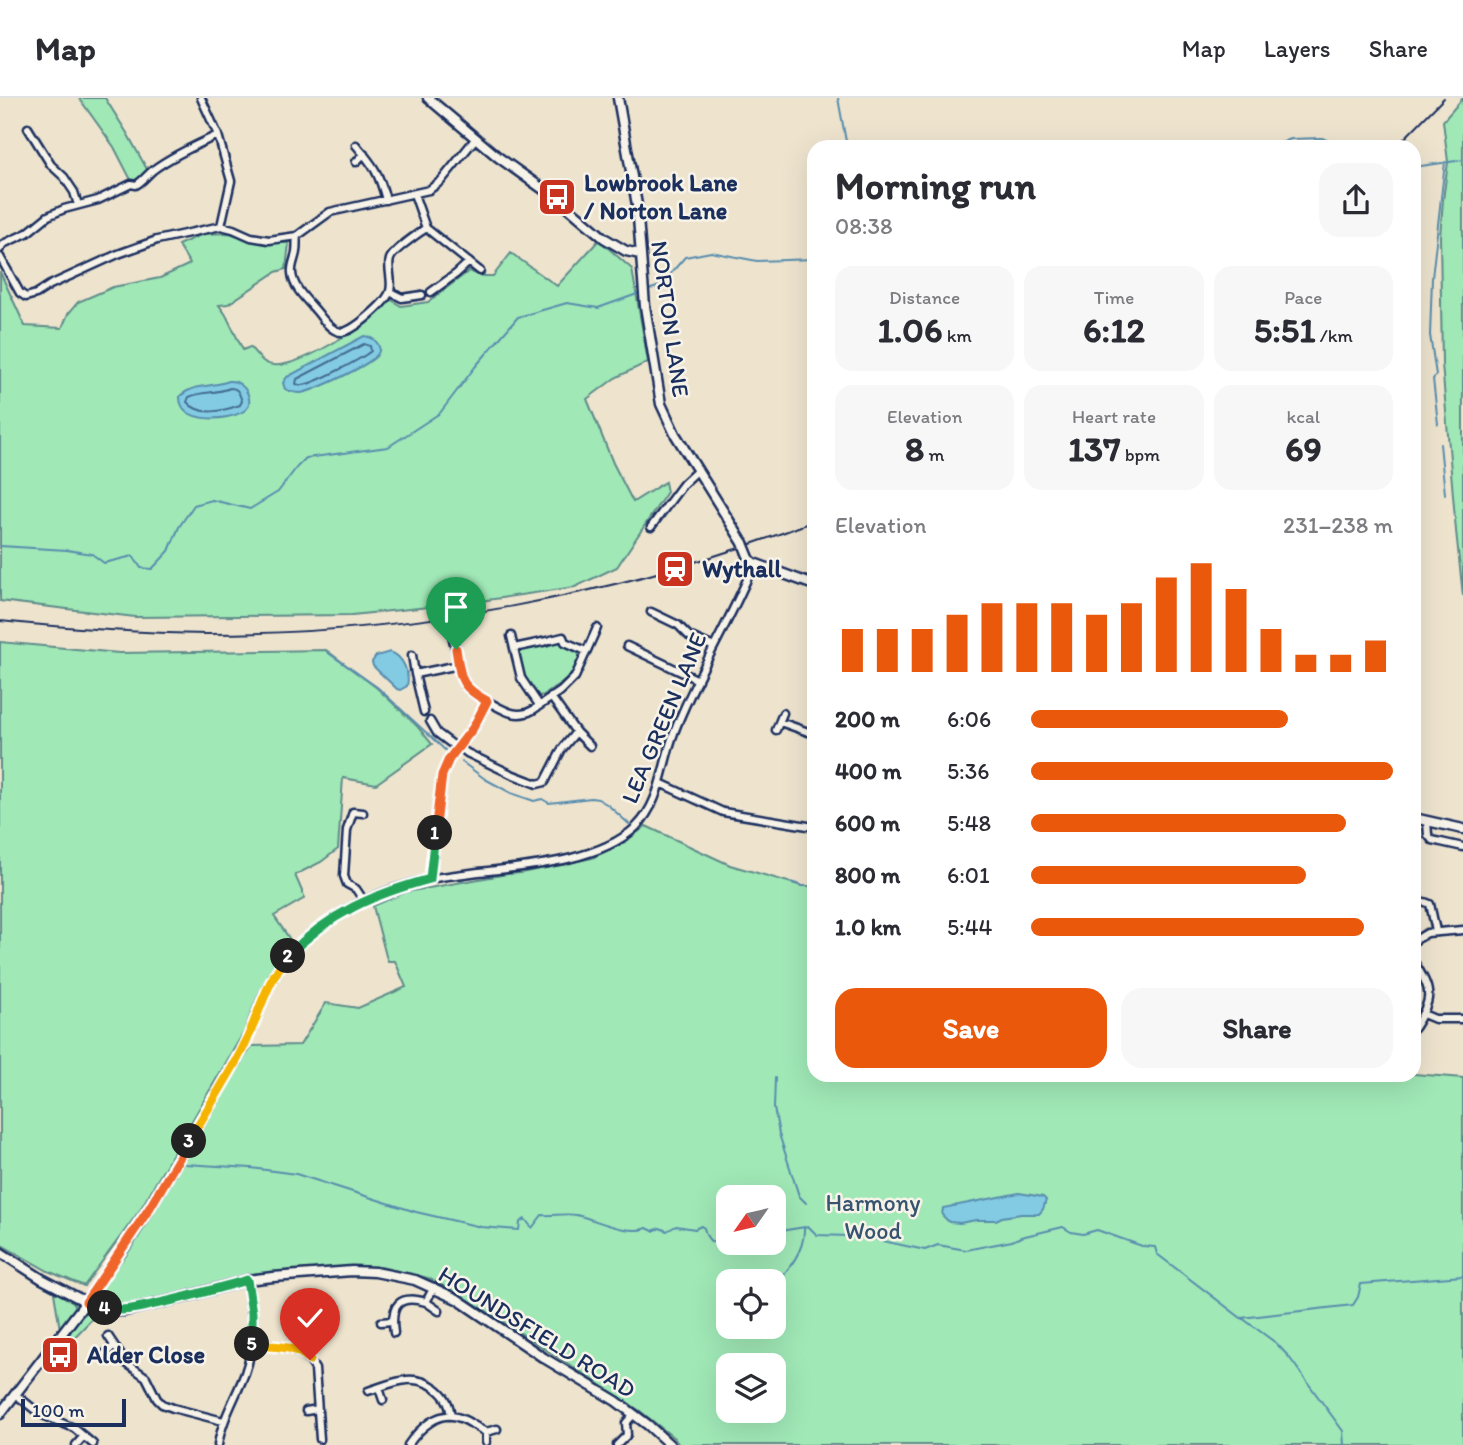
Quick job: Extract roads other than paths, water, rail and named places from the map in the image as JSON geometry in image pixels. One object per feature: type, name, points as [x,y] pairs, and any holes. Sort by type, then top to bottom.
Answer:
[{"type":"street","points":[[201,98],[218,135],[230,181],[221,226]]},
{"type":"street","points":[[428,98],[498,157],[564,204],[604,238],[626,251],[640,254]]},
{"type":"street","name":"NORTON LANE","points":[[618,98],[637,205],[645,299],[662,404],[670,426],[754,563]]},
{"type":"street","points":[[28,128],[51,165],[64,177],[74,192],[78,205]]},
{"type":"street","points":[[0,249],[3,244],[27,233],[48,216],[98,200],[131,184],[136,185],[152,171],[218,135]]},
{"type":"street","points":[[0,257],[20,293],[26,297],[118,254],[157,240],[221,226],[251,237],[269,240],[297,236],[330,212],[435,187],[476,138]]},
{"type":"street","points":[[356,145],[372,162],[386,200]]},
{"type":"street","points":[[355,162],[364,154]]},
{"type":"street","points":[[414,194],[426,228],[480,271]]},
{"type":"street","points":[[297,236],[292,272],[294,283],[333,329],[343,332],[384,303],[390,292],[389,260],[426,228]]},
{"type":"street","points":[[431,292],[469,262]]},
{"type":"street","points":[[390,292],[402,298],[422,295]]},
{"type":"street","points":[[651,527],[683,484],[698,470]]},
{"type":"street","points":[[754,563],[807,582]]},
{"type":"street","name":"LEA GREEN LANE","points":[[86,1302],[149,1209],[241,1051],[279,966],[299,945],[321,927],[381,893],[430,879],[524,867],[591,852],[627,834],[642,820],[660,783],[674,734],[754,563]]},
{"type":"street","points":[[651,612],[678,625],[689,636],[714,647]]},
{"type":"street","points":[[452,635],[466,687],[487,701],[516,714],[527,713],[570,683],[597,628]]},
{"type":"street","points":[[512,636],[521,678],[539,705]]},
{"type":"street","points":[[514,649],[563,637],[565,642],[586,652]]},
{"type":"street","points":[[627,646],[698,680]]},
{"type":"street","points":[[412,655],[424,712]]},
{"type":"street","points":[[415,674],[459,665]]},
{"type":"street","points":[[551,697],[576,732],[590,746]]},
{"type":"street","points":[[430,879],[442,775],[449,759],[473,728],[487,701]]},
{"type":"street","points":[[776,730],[783,713]]},
{"type":"street","points":[[430,721],[438,733],[467,753],[537,784],[545,782],[562,749],[576,732]]},
{"type":"street","points":[[780,722],[807,732]]},
{"type":"street","points":[[660,783],[723,812],[807,826]]},
{"type":"street","points":[[363,813],[353,812],[347,830],[344,876],[347,884],[356,889],[364,901]]},
{"type":"street","points":[[1421,820],[1463,829]]},
{"type":"street","points":[[1427,821],[1428,835],[1432,840],[1463,847]]},
{"type":"street","points":[[1425,902],[1430,904],[1436,931]]},
{"type":"street","points":[[1421,936],[1436,931],[1463,930]]},
{"type":"street","points":[[1421,974],[1429,991],[1429,1000],[1421,1017]]},
{"type":"street","points":[[1423,1014],[1435,1019],[1463,1019]]},
{"type":"street","name":"HOUNDSFIELD ROAD","points":[[0,1252],[86,1302],[114,1311],[182,1298],[247,1280],[352,1271],[375,1272],[415,1280],[457,1299],[544,1358],[615,1401],[670,1445]]},
{"type":"street","points":[[218,1445],[223,1421],[246,1371],[252,1345],[252,1313],[247,1280]]},
{"type":"street","points":[[426,1302],[434,1287]]},
{"type":"street","points":[[394,1332],[394,1311],[401,1301],[412,1298],[426,1302],[439,1311]]},
{"type":"street","points":[[0,1414],[86,1302]]},
{"type":"street","points":[[381,1322],[392,1321]]},
{"type":"street","points":[[108,1336],[127,1363],[146,1377],[162,1404],[223,1421]]},
{"type":"street","points":[[252,1345],[293,1348],[311,1361],[315,1369],[320,1438]]},
{"type":"street","points":[[106,1353],[114,1346]]},
{"type":"street","points":[[368,1391],[406,1379],[420,1380],[444,1395],[451,1416]]},
{"type":"street","points":[[379,1388],[383,1400]]},
{"type":"street","points":[[15,1394],[40,1414],[74,1428],[93,1444]]},
{"type":"street","points":[[306,1411],[318,1409]]},
{"type":"street","points":[[617,1445],[627,1435],[626,1423],[634,1414]]},
{"type":"street","points":[[408,1445],[413,1437],[439,1418],[460,1418],[486,1432],[497,1429]]},
{"type":"street","points":[[486,1432],[486,1442]]},
{"type":"street","points":[[76,1445],[84,1436]]},
{"type":"water","points":[[364,336],[374,340],[379,348],[372,360],[308,391],[297,393],[285,389],[283,383],[287,377]]},
{"type":"water","points":[[229,381],[240,384],[247,393],[249,403],[244,411],[227,417],[206,418],[187,412],[182,405],[180,396],[186,392],[197,387]]},
{"type":"water","points":[[390,652],[399,657],[406,671],[407,686],[400,690],[373,666],[372,662],[376,656]]},
{"type":"water","points":[[1019,1193],[1043,1197],[1046,1200],[1039,1214],[960,1223],[949,1222],[942,1215],[943,1208]]},
{"type":"waterway","points":[[838,98],[846,140]]},
{"type":"waterway","points":[[1288,140],[1326,140]]},
{"type":"waterway","points":[[1421,166],[1463,160]]},
{"type":"waterway","points":[[1438,424],[1433,379],[1436,375],[1430,335],[1432,278],[1445,162]]},
{"type":"waterway","points":[[648,290],[660,286],[685,257],[711,252],[757,261],[807,259]]},
{"type":"waterway","points":[[0,546],[92,554],[104,563],[133,556],[141,568],[152,569],[169,551],[179,527],[194,505],[212,500],[250,509],[278,492],[306,458],[388,447],[440,413],[518,317],[567,303],[598,308],[640,293]]},
{"type":"waterway","points":[[1440,444],[1445,494]]},
{"type":"waterway","points":[[327,652],[377,687],[445,750]]},
{"type":"waterway","points":[[462,762],[485,779],[511,793],[534,801],[542,799],[549,803],[598,799],[629,824]]},
{"type":"waterway","points":[[790,882],[801,885]]},
{"type":"waterway","points":[[802,886],[807,886]]},
{"type":"waterway","points":[[775,1078],[774,1108],[779,1134],[799,1196],[806,1203]]},
{"type":"waterway","points":[[185,1164],[296,1174],[416,1212],[481,1227],[519,1230],[520,1222],[525,1219],[532,1228],[542,1215],[572,1214],[631,1230],[647,1228],[653,1231],[660,1228],[667,1231],[676,1226],[695,1229],[701,1226],[707,1237],[716,1243]]},
{"type":"waterway","points":[[786,1230],[805,1227]]},
{"type":"waterway","points":[[807,1227],[817,1235],[865,1234],[878,1240],[925,1250],[938,1245],[966,1250],[1063,1227],[1083,1234],[1097,1230],[1142,1246],[1155,1247],[1157,1254],[1241,1318],[1353,1305],[1361,1284],[1463,1276]]},
{"type":"waterway","points":[[786,1272],[802,1245],[804,1228]]},
{"type":"waterway","points":[[1242,1318],[1276,1343],[1289,1357],[1343,1431],[1344,1445]]},
{"type":"railway","points":[[1403,140],[1444,98]]},
{"type":"railway","points":[[0,621],[103,630],[207,634],[362,627],[439,618],[591,590],[667,570],[807,523]]},
{"type":"place","name":"Lowbrook Lane / Norton Lane","points":[[557,197]]},
{"type":"place","name":"Wythall","points":[[675,569]]},
{"type":"place","name":"Alder Close","points":[[60,1355]]},
{"type":"park label","name":"Harmony Wood","points":[[873,1217]]}]
